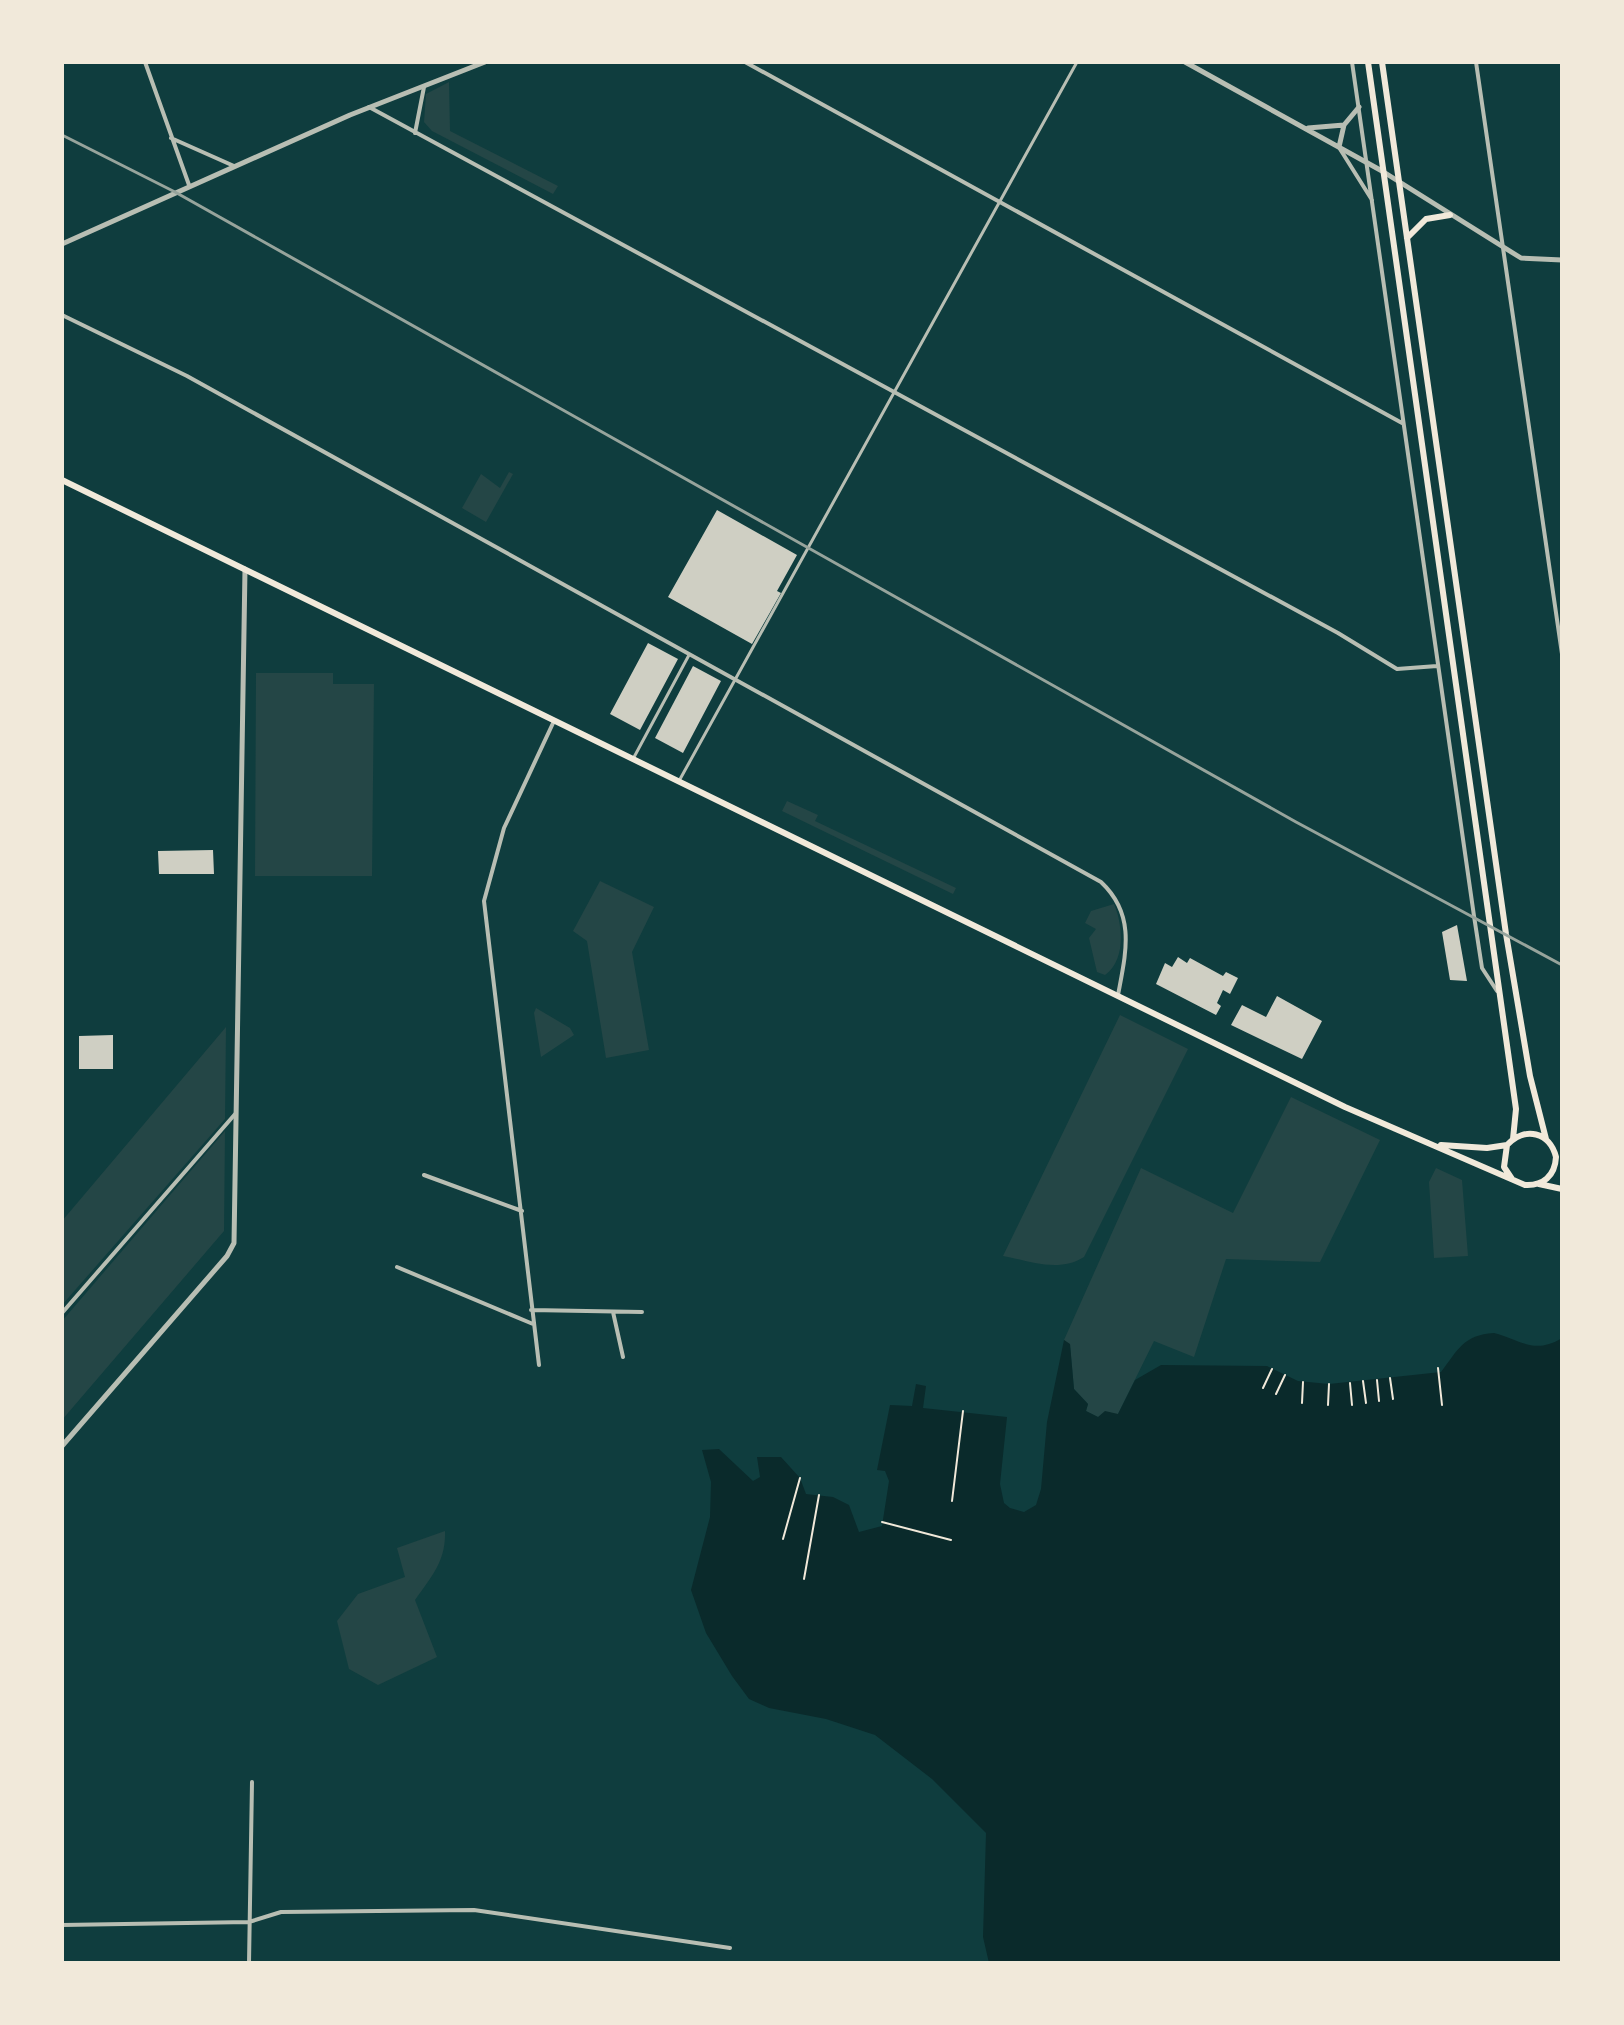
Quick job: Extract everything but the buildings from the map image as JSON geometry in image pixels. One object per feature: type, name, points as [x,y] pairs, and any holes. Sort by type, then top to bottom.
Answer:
[{"type":"main road","points":[[1368,62],[1516,1109],[1513,1139]]},
{"type":"main road","points":[[1382,62],[1508,948],[1530,1076],[1546,1139],[1562,1154]]},
{"type":"main road","points":[[1407,238],[1426,219],[1450,215]]},
{"type":"main road","points":[[62,480],[1274,1074],[1525,1185],[1539,1184],[1562,1189]]},
{"type":"main road","points":[[1512,1179],[1503,1159],[1507,1145],[1513,1139],[1530,1133],[1546,1139]]},
{"type":"main road","points":[[1433,1144],[1487,1148],[1507,1145]]},
{"type":"main road","points":[[1539,1184],[1552,1174],[1556,1166],[1554,1149]]},
{"type":"street","points":[[145,62],[189,185]]},
{"type":"street","points":[[62,244],[369,107],[485,62]]},
{"type":"street","points":[[745,62],[1402,423]]},
{"type":"street","points":[[679,781],[1077,62]]},
{"type":"street","points":[[1185,62],[1382,171],[1521,258],[1562,260]]},
{"type":"street","points":[[1352,62],[1482,966],[1499,993]]},
{"type":"street","points":[[1476,62],[1562,654]]},
{"type":"street","points":[[415,133],[424,84]]},
{"type":"street","points":[[369,107],[1338,633],[1397,669],[1437,666]]},
{"type":"street","points":[[1359,107],[1344,125],[1339,147],[1373,202]]},
{"type":"street","points":[[1303,127],[1344,125]]},
{"type":"street","points":[[171,138],[234,166]]},
{"type":"street","points":[[62,315],[187,376],[1101,882],[1116,898],[1128,926],[1118,998]]},
{"type":"street","points":[[62,1446],[227,1256],[234,1243],[245,569]]},
{"type":"street","points":[[633,759],[689,655]]},
{"type":"street","points":[[539,1365],[484,901],[504,828],[554,721]]},
{"type":"street","points":[[62,1313],[238,1110]]},
{"type":"street","points":[[424,1175],[522,1211]]},
{"type":"street","points":[[397,1267],[533,1324]]},
{"type":"street","points":[[531,1310],[642,1312]]},
{"type":"street","points":[[613,1312],[623,1357]]},
{"type":"street","points":[[249,1963],[252,1782]]},
{"type":"street","points":[[62,1925],[249,1922],[281,1912],[474,1910],[730,1948]]},
{"type":"path","points":[[1438,1368],[1442,1405]]},
{"type":"path","points":[[1263,1388],[1272,1369]]},
{"type":"path","points":[[1276,1394],[1285,1375]]},
{"type":"path","points":[[1390,1378],[1393,1399]]},
{"type":"path","points":[[1377,1380],[1379,1401]]},
{"type":"path","points":[[1363,1381],[1366,1403]]},
{"type":"path","points":[[1302,1403],[1303,1382]]},
{"type":"path","points":[[1350,1383],[1352,1405]]},
{"type":"path","points":[[1328,1405],[1329,1384]]},
{"type":"path","points":[[952,1501],[963,1411]]},
{"type":"path","points":[[783,1539],[800,1478]]},
{"type":"path","points":[[804,1579],[819,1495]]},
{"type":"path","points":[[882,1522],[951,1540]]},
{"type":"shaded area","points":[[449,82],[450,131],[558,186],[553,194],[432,131],[424,122],[426,94]]},
{"type":"shaded area","points":[[509,472],[513,474],[486,522],[462,508],[481,474],[500,488]]},
{"type":"shaded area","points":[[256,673],[333,673],[333,684],[374,684],[372,876],[255,876]]},
{"type":"shaded area","points":[[787,801],[818,815],[815,821],[956,888],[953,894],[782,811]]},
{"type":"shaded area","points":[[600,881],[654,907],[632,952],[649,1050],[606,1058],[587,941],[573,931]]},
{"type":"shaded area","points":[[1114,904],[1121,942],[1117,961],[1105,975],[1097,972],[1089,938],[1096,929],[1085,923],[1091,911]]},
{"type":"shaded area","points":[[536,1008],[570,1028],[574,1035],[541,1057],[534,1013]]},
{"type":"shaded area","points":[[1120,1015],[1188,1049],[1084,1257],[1054,1265],[1003,1256]]},
{"type":"shaded area","points":[[226,1027],[225,1119],[62,1305],[62,1221]]},
{"type":"shaded area","points":[[1291,1097],[1380,1140],[1320,1262],[1226,1259],[1194,1357],[1154,1341],[1118,1414],[1098,1417],[1086,1411],[1088,1404],[1074,1389],[1070,1345],[1064,1340],[1141,1168],[1233,1213]]},
{"type":"shaded area","points":[[225,1131],[224,1231],[62,1420],[62,1321]]},
{"type":"shaded area","points":[[1436,1168],[1462,1180],[1468,1256],[1434,1258],[1429,1182]]},
{"type":"shaded area","points":[[1494,1333],[1535,1346],[1562,1338],[1562,1963],[989,1963],[983,1937],[986,1833],[932,1779],[875,1735],[826,1719],[769,1708],[749,1699],[706,1633],[691,1590],[710,1517],[711,1482],[702,1450],[719,1449],[753,1481],[760,1477],[757,1457],[781,1457],[800,1478],[806,1494],[833,1497],[849,1505],[859,1532],[882,1526],[889,1481],[885,1471],[877,1470],[890,1405],[912,1406],[916,1384],[926,1386],[923,1408],[1007,1417],[1000,1484],[1004,1503],[1024,1512],[1036,1505],[1041,1489],[1047,1422],[1064,1340],[1070,1344],[1074,1389],[1088,1404],[1086,1411],[1098,1417],[1105,1411],[1118,1414],[1135,1380],[1161,1365],[1267,1366],[1298,1381],[1329,1384],[1441,1372],[1468,1340]]},
{"type":"shaded area","points":[[445,1531],[440,1560],[415,1600],[437,1657],[378,1685],[349,1669],[337,1621],[358,1594],[405,1577],[397,1548]]},
{"type":"railway","points":[[62,135],[175,192],[1296,822],[1562,965]]}]
